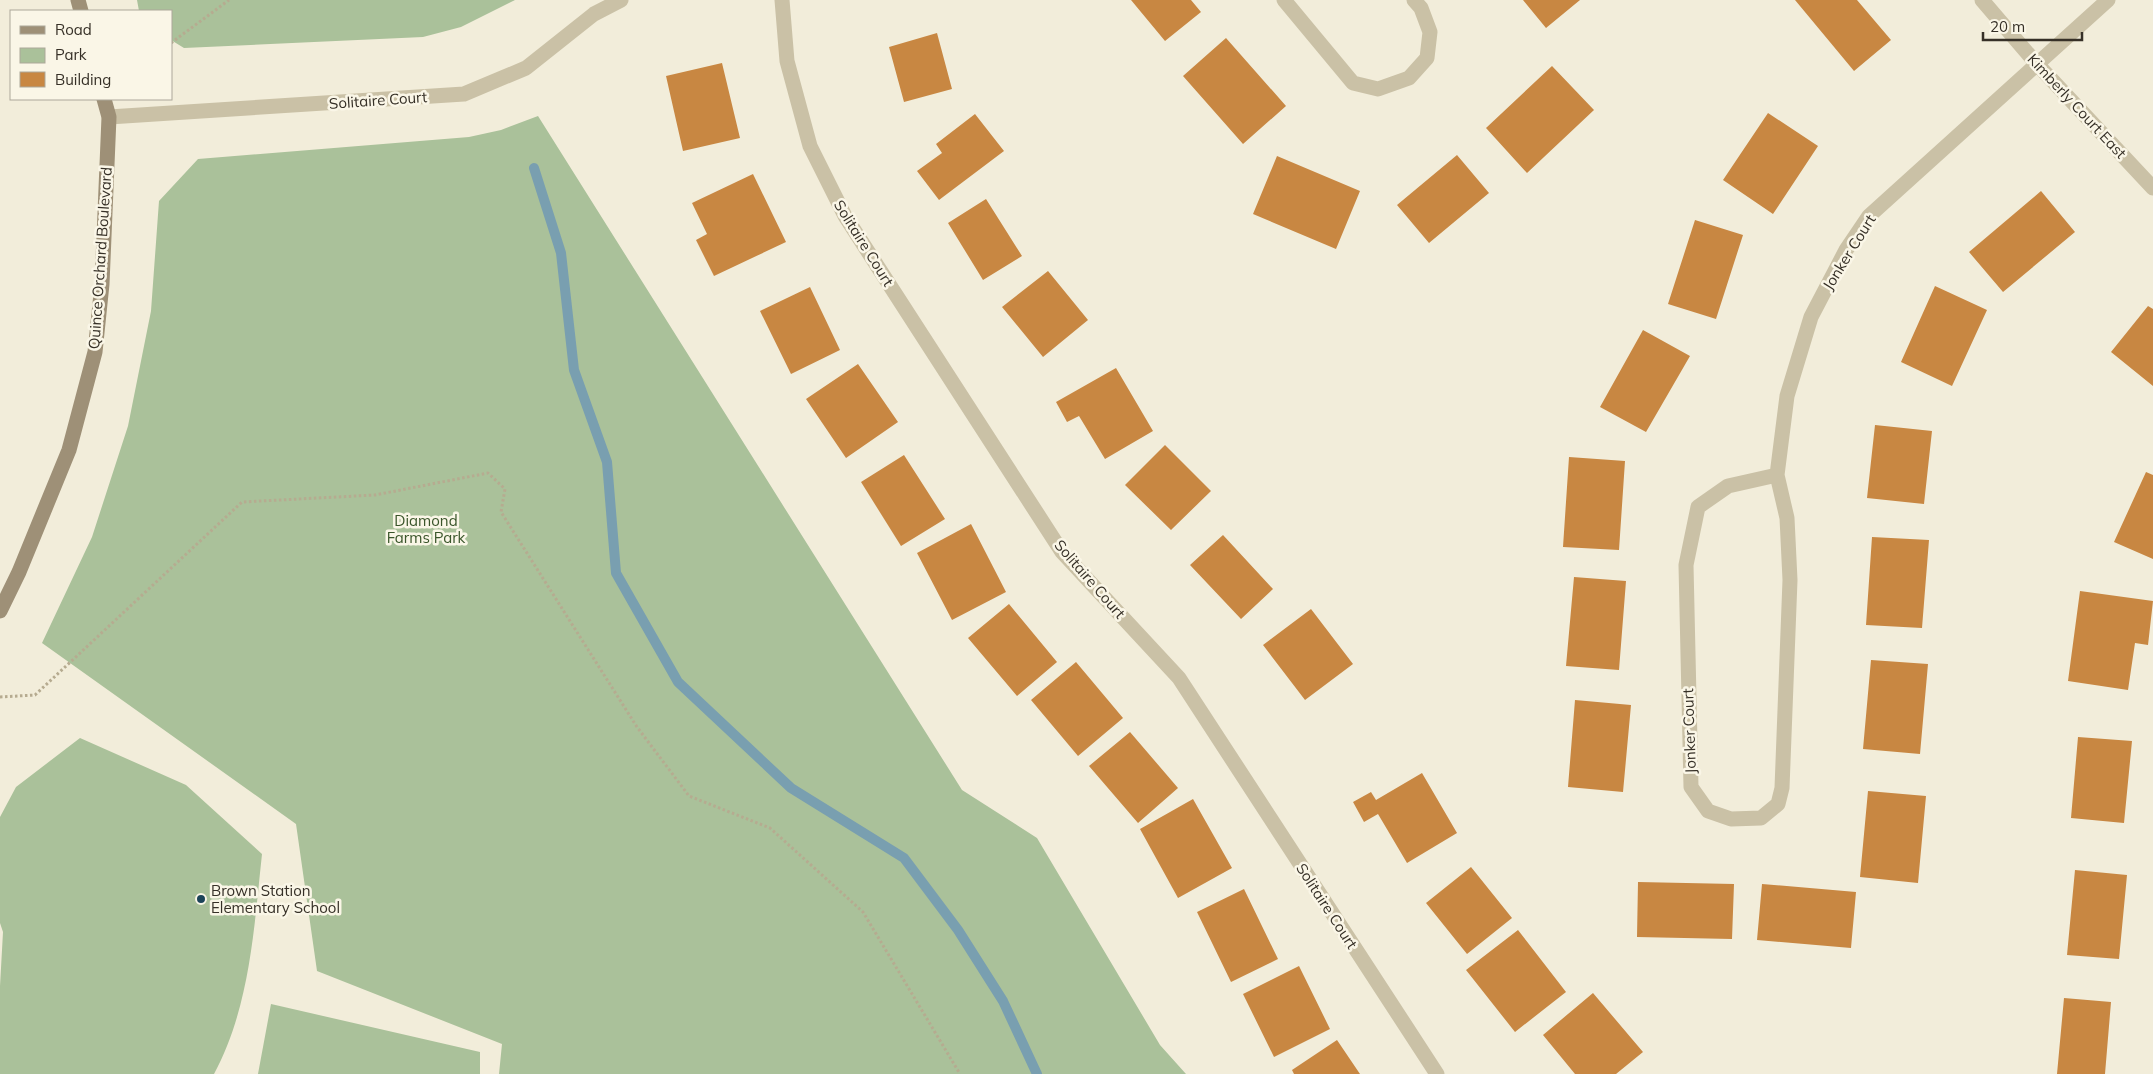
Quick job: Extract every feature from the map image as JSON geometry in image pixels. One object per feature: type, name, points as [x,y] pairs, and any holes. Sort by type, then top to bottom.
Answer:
[{"type":"street","name":"Solitaire Court","points":[[109,117],[464,94],[526,68],[594,14],[621,0]]},
{"type":"street","name":"Solitaire Court","points":[[782,0],[787,61],[810,146],[845,216],[1062,552],[1179,678],[1437,1074]]},
{"type":"street","points":[[1284,0],[1353,83],[1378,90],[1409,78],[1426,58],[1430,32],[1421,8],[1414,0]]},
{"type":"street","name":"Kimberly Court East","points":[[1982,0],[2036,63],[2153,188]]},
{"type":"street","name":"Jonker Court","points":[[1777,475],[1728,486],[1698,507],[1686,565],[1691,787],[1708,810],[1732,819],[1760,818],[1778,804],[1782,788],[1790,580],[1787,518],[1777,475],[1787,396],[1811,317],[1851,243],[1869,216],[2036,63],[2108,0]]},
{"type":"street","name":"Quince Orchard Boulevard","points":[[0,611],[69,450],[95,352],[102,284],[109,117],[104,100]]},
{"type":"path","points":[[172,42],[229,0]]},
{"type":"path","points":[[0,697],[35,695],[242,502],[375,495],[488,473],[505,489],[501,512],[638,727],[689,796],[770,828],[863,912],[960,1074]]},
{"type":"green space","points":[[137,0],[515,0],[461,27],[423,37],[184,48],[172,41],[172,10],[139,10]]},
{"type":"green space","name":"Diamond Farms Park","points":[[538,116],[962,790],[1037,838],[1160,1045],[1186,1074],[499,1074],[502,1044],[317,971],[296,824],[42,643],[92,537],[128,426],[151,311],[159,201],[198,159],[469,137],[501,130]]},
{"type":"green space","points":[[80,738],[186,785],[262,854],[253,938],[243,994],[236,1022],[214,1074],[0,1074],[0,986],[3,932],[0,923],[0,817],[16,787]]},
{"type":"green space","points":[[271,1004],[480,1052],[480,1074],[258,1074]]},
{"type":"building","points":[[1131,0],[1191,0],[1201,12],[1165,41]]},
{"type":"building","points":[[1523,0],[1580,0],[1546,28]]},
{"type":"building","points":[[1795,0],[1857,0],[1891,40],[1854,71]]},
{"type":"building","points":[[937,33],[952,89],[904,102],[889,47]]},
{"type":"building","points":[[1226,38],[1286,106],[1243,144],[1183,76]]},
{"type":"building","points":[[722,63],[740,138],[683,151],[666,76]]},
{"type":"building","points":[[1552,66],[1594,110],[1527,173],[1486,128]]},
{"type":"building","points":[[1768,113],[1818,146],[1773,214],[1723,180]]},
{"type":"building","points":[[975,114],[1004,151],[939,200],[917,171],[942,153],[936,144]]},
{"type":"building","points":[[1457,155],[1489,193],[1429,243],[1397,205]]},
{"type":"building","points":[[1277,156],[1360,191],[1336,249],[1253,214]]},
{"type":"building","points":[[753,174],[786,242],[714,276],[696,240],[707,234],[692,203]]},
{"type":"building","points":[[2041,191],[2075,232],[2003,292],[1969,252]]},
{"type":"building","points":[[986,199],[1022,256],[983,280],[948,223]]},
{"type":"building","points":[[1695,220],[1743,235],[1716,319],[1668,304]]},
{"type":"building","points":[[1048,271],[1088,320],[1043,357],[1002,307]]},
{"type":"building","points":[[1935,286],[1987,310],[1952,386],[1901,362]]},
{"type":"building","points":[[810,287],[840,350],[791,374],[760,311]]},
{"type":"building","points":[[2148,306],[2153,309],[2153,386],[2111,352]]},
{"type":"building","points":[[1643,330],[1690,356],[1646,432],[1600,407]]},
{"type":"building","points":[[858,364],[898,422],[846,458],[806,399]]},
{"type":"building","points":[[1116,368],[1153,431],[1105,459],[1079,416],[1067,422],[1056,402]]},
{"type":"building","points":[[1875,425],[1932,431],[1924,504],[1867,498]]},
{"type":"building","points":[[1165,445],[1211,491],[1171,530],[1125,485]]},
{"type":"building","points":[[904,455],[945,519],[901,546],[861,482]]},
{"type":"building","points":[[1569,457],[1625,461],[1619,550],[1563,547]]},
{"type":"building","points":[[2146,472],[2153,475],[2153,559],[2114,542]]},
{"type":"building","points":[[971,524],[1006,592],[952,620],[917,553]]},
{"type":"building","points":[[1223,535],[1273,589],[1241,619],[1190,565]]},
{"type":"building","points":[[1872,537],[1929,540],[1922,628],[1866,625]]},
{"type":"building","points":[[1574,577],[1626,581],[1619,670],[1566,666]]},
{"type":"building","points":[[2080,591],[2153,601],[2148,645],[2135,643],[2128,690],[2068,681]]},
{"type":"building","points":[[1009,604],[1057,662],[1017,696],[968,638]]},
{"type":"building","points":[[1311,609],[1353,664],[1305,700],[1263,645]]},
{"type":"building","points":[[1871,660],[1928,664],[1920,754],[1863,749]]},
{"type":"building","points":[[1076,662],[1123,718],[1078,756],[1031,700]]},
{"type":"building","points":[[1575,700],[1631,705],[1623,792],[1568,787]]},
{"type":"building","points":[[1130,732],[1178,788],[1138,823],[1089,766]]},
{"type":"building","points":[[2078,737],[2132,741],[2124,823],[2071,818]]},
{"type":"building","points":[[1422,773],[1457,833],[1407,863],[1378,814],[1364,822],[1353,802],[1371,792],[1376,800]]},
{"type":"building","points":[[1868,791],[1926,796],[1918,883],[1860,877]]},
{"type":"building","points":[[1193,799],[1232,868],[1178,898],[1140,829]]},
{"type":"building","points":[[1471,867],[1512,918],[1467,954],[1426,903]]},
{"type":"building","points":[[2075,870],[2127,875],[2119,959],[2067,955]]},
{"type":"building","points":[[1638,882],[1734,884],[1732,939],[1637,937]]},
{"type":"building","points":[[1762,884],[1856,892],[1851,948],[1757,940]]},
{"type":"building","points":[[1244,889],[1278,959],[1231,982],[1197,912]]},
{"type":"building","points":[[1518,930],[1566,992],[1515,1032],[1466,970]]},
{"type":"building","points":[[1299,966],[1330,1029],[1274,1057],[1243,994]]},
{"type":"building","points":[[1593,993],[1643,1052],[1616,1074],[1575,1074],[1543,1035]]},
{"type":"building","points":[[2064,998],[2111,1002],[2105,1074],[2057,1074]]},
{"type":"building","points":[[1337,1040],[1360,1074],[1294,1074],[1292,1070]]},
{"type":"waterway","points":[[534,168],[561,253],[574,370],[607,462],[616,573],[678,682],[791,788],[904,858],[958,930],[1003,1001],[1037,1074]]},
{"type":"place","name":"Brown Station Elementary School","points":[[201,899]]}]
